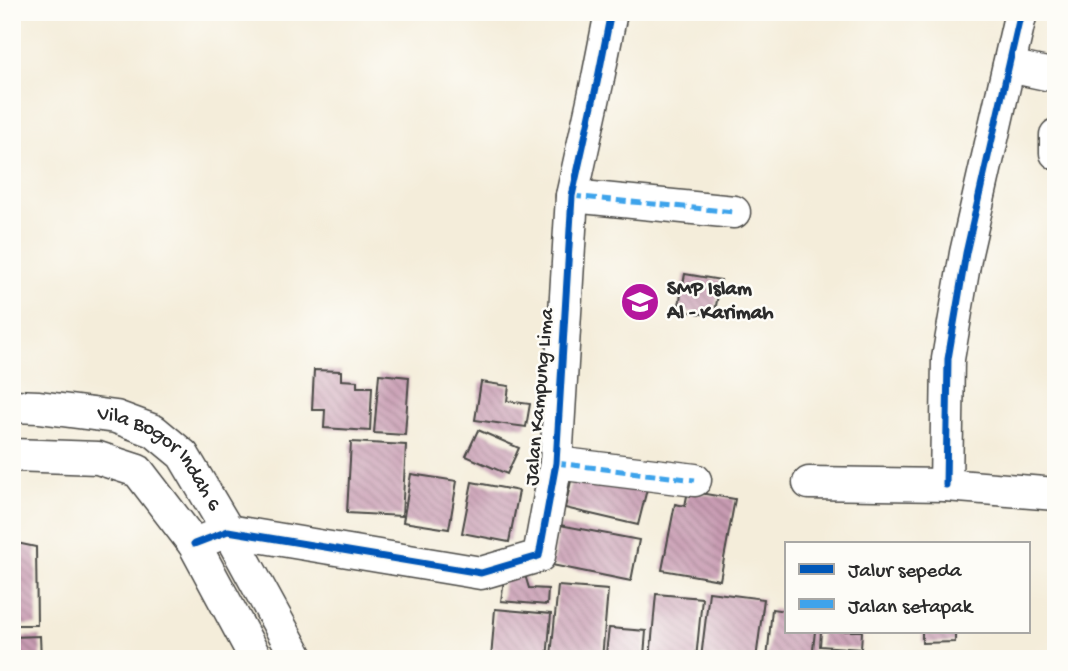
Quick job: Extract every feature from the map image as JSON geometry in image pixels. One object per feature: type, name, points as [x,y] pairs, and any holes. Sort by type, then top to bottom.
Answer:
[{"type":"street","name":"Jalan Kampung Lima","points":[[229,531],[481,573],[539,556],[556,463],[572,196],[611,12]]},
{"type":"street","points":[[946,485],[948,359],[965,253],[1021,12]]},
{"type":"street","points":[[1009,66],[1056,76]]},
{"type":"street","points":[[1056,135],[1056,153]]},
{"type":"street","points":[[572,196],[734,212]]},
{"type":"street","points":[[26,406],[24,455],[98,458],[138,471],[194,544],[256,659]]},
{"type":"street","name":"Vila Bogor Indah 6","points":[[26,406],[116,417],[154,431],[183,455],[229,531],[298,659]]},
{"type":"street","points":[[556,463],[695,480]]},
{"type":"street","points":[[809,483],[946,485],[1056,494]]},
{"type":"street","points":[[194,544],[229,531]]},
{"type":"building","points":[[685,274],[721,280],[714,316],[678,310]]},
{"type":"building","points":[[314,370],[341,371],[341,380],[357,381],[357,387],[372,387],[370,431],[324,428],[325,410],[312,410]]},
{"type":"building","points":[[379,374],[409,377],[405,435],[374,433]]},
{"type":"building","points":[[481,382],[509,386],[507,401],[530,404],[526,427],[475,420]]},
{"type":"building","points":[[478,430],[519,448],[507,474],[466,456]]},
{"type":"building","points":[[351,442],[406,445],[402,516],[347,513]]},
{"type":"building","points":[[573,472],[647,489],[638,525],[565,508]]},
{"type":"building","points":[[411,474],[457,481],[449,529],[403,522]]},
{"type":"building","points":[[472,482],[519,491],[509,542],[462,533]]},
{"type":"building","points":[[688,491],[735,499],[720,580],[662,570],[675,504],[685,506]]},
{"type":"building","points":[[560,525],[639,540],[631,581],[552,565]]},
{"type":"building","points":[[12,542],[36,547],[37,625],[12,625]]},
{"type":"building","points":[[505,573],[525,575],[529,588],[548,589],[547,605],[501,601]]},
{"type":"building","points":[[558,586],[608,590],[602,659],[551,656]]},
{"type":"building","points":[[709,592],[764,599],[756,659],[701,658]]},
{"type":"building","points":[[656,594],[702,598],[696,659],[650,659]]},
{"type":"building","points":[[495,609],[551,614],[547,659],[491,659]]},
{"type":"building","points":[[772,609],[785,611],[785,632],[815,632],[812,659],[767,659]]},
{"type":"building","points":[[609,628],[646,631],[644,656],[606,653]]},
{"type":"building","points":[[821,632],[862,632],[861,649],[820,646]]},
{"type":"building","points":[[922,632],[955,632],[955,642],[922,643]]},
{"type":"building","points":[[40,636],[41,659],[12,659],[12,637]]},
{"type":"marked path","points":[[572,196],[734,212]]},
{"type":"marked path","points":[[556,463],[695,480]]},
{"type":"cycle path","points":[[194,544],[228,531],[481,573],[539,556],[556,463],[572,196],[611,12]]},
{"type":"cycle path","points":[[946,485],[948,359],[966,253],[1021,12]]},
{"type":"place","name":"SMP Islam Al - Karimah","points":[[640,302]]}]
